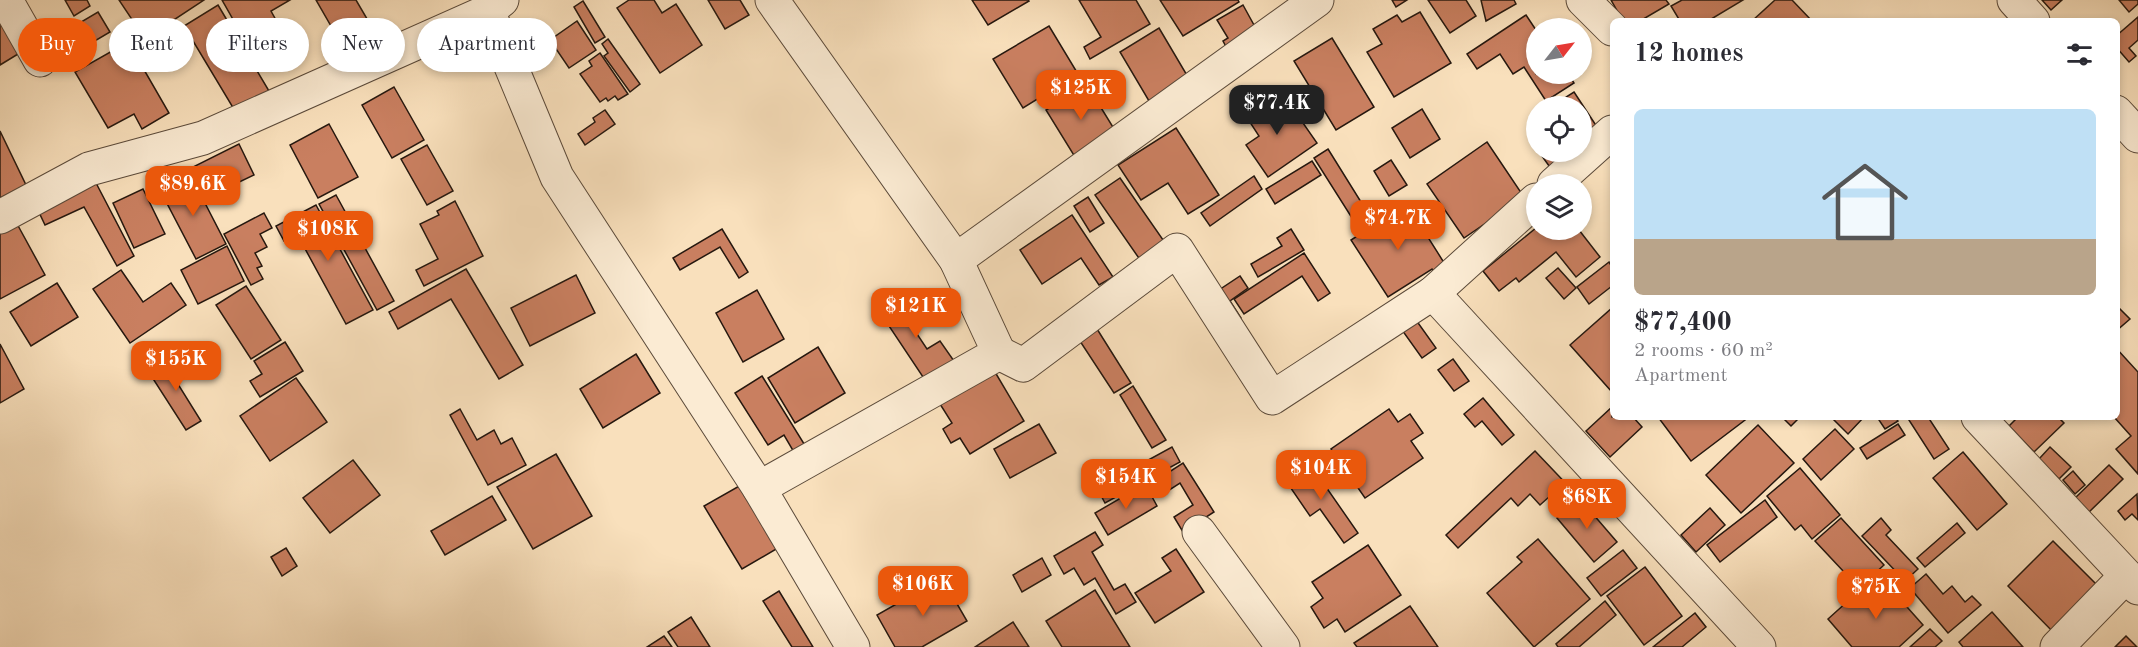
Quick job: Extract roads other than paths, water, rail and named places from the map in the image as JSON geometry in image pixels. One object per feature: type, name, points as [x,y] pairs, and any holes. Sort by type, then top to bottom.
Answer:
[{"type":"street","points":[[6,0],[18,21]]},
{"type":"street","points":[[772,0],[956,260],[999,353],[1023,365],[1177,250],[1272,398],[1433,293],[1526,210]]},
{"type":"street","points":[[956,260],[1317,0]]},
{"type":"street","points":[[1583,0],[1610,27]]},
{"type":"street","points":[[2014,0],[2030,18]]},
{"type":"street","points":[[0,217],[89,169],[203,138],[495,6],[557,177],[759,488],[853,647]]},
{"type":"street","points":[[2120,116],[2138,136]]},
{"type":"street","points":[[1565,174],[1610,134]]},
{"type":"street","points":[[1433,293],[1759,647]]},
{"type":"street","points":[[759,488],[999,353]]},
{"type":"street","points":[[1981,420],[2132,582],[2057,647]]},
{"type":"street","points":[[1199,532],[1284,647]]}]
